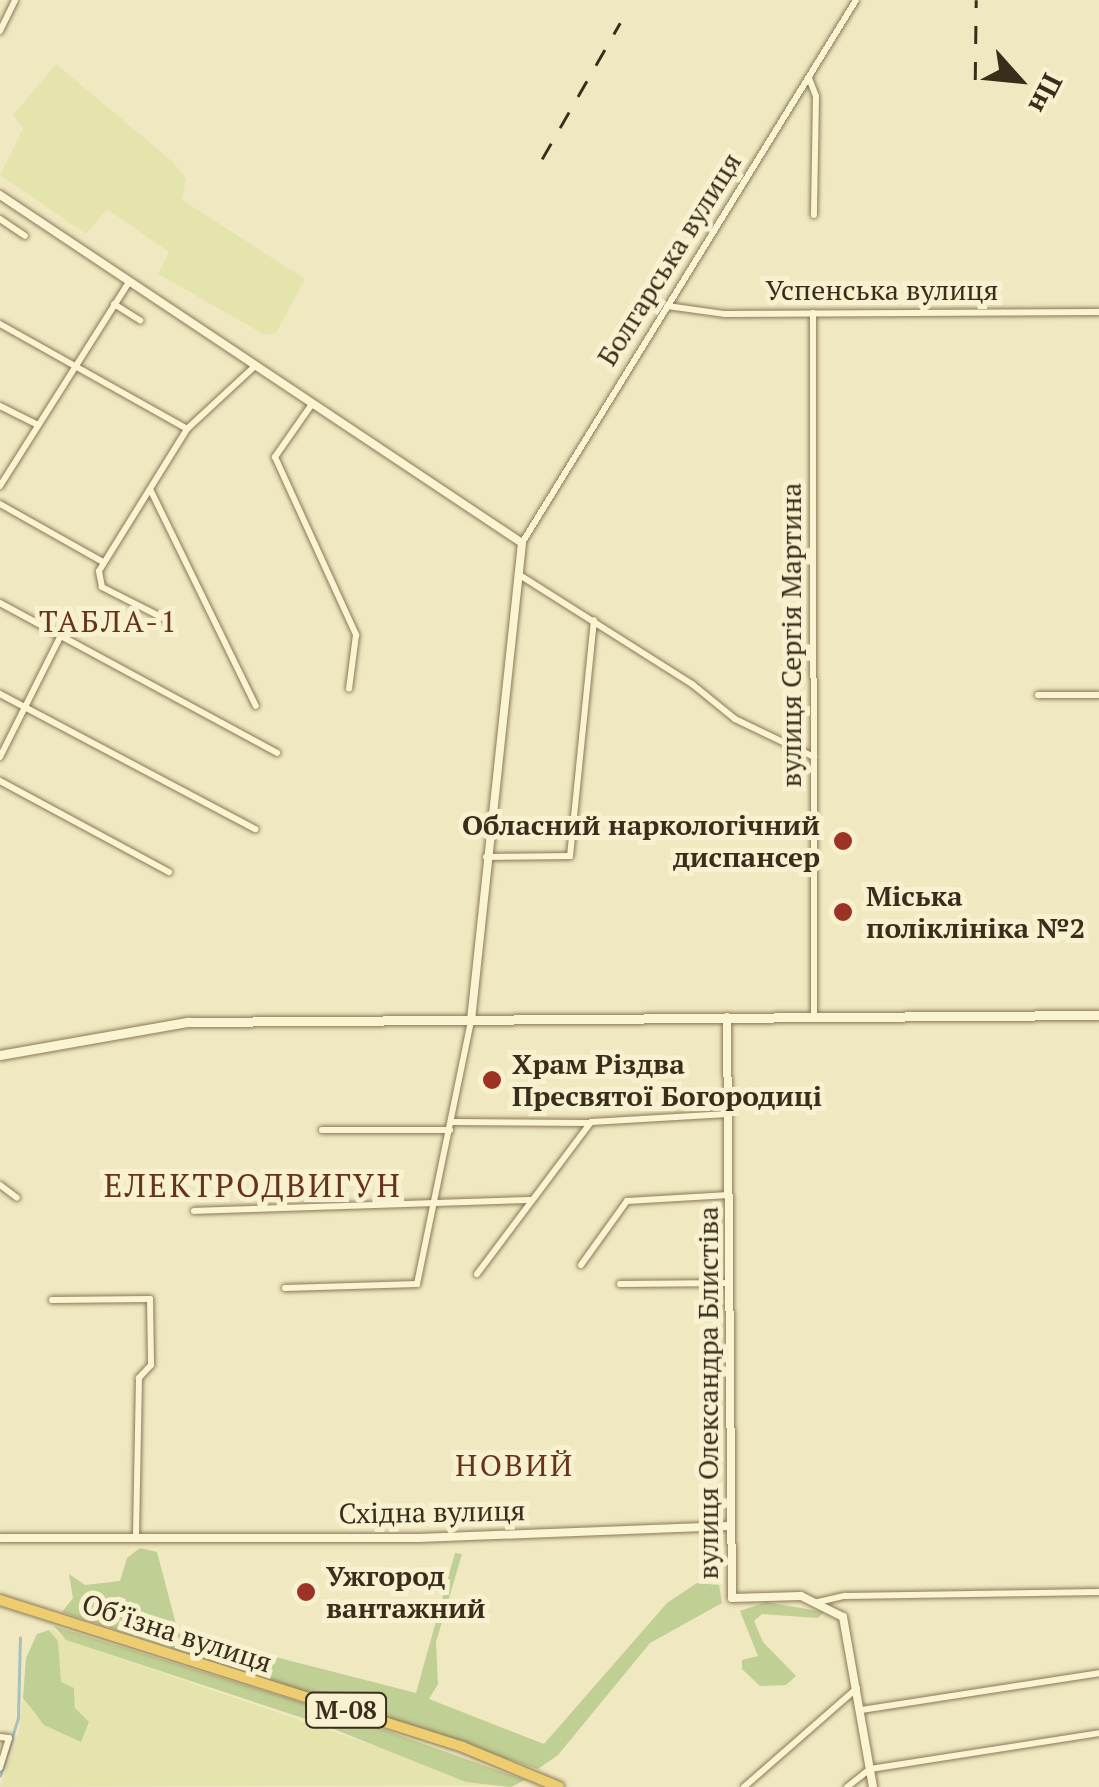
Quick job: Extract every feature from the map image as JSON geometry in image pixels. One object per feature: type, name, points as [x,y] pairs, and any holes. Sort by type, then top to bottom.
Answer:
[{"type":"highway","name":"Обʼїзна вулиця","points":[[0,1600],[511,1766],[557,1786]]},
{"type":"main road","points":[[0,1056],[166,1024],[1099,1015]]},
{"type":"street","points":[[0,31],[16,0]]},
{"type":"street","name":"Болгарська вулиця","points":[[522,543],[856,0]]},
{"type":"street","points":[[808,77],[816,96],[814,216]]},
{"type":"street","points":[[0,196],[522,543],[471,1019],[417,1284],[285,1288]]},
{"type":"street","points":[[0,219],[25,236]]},
{"type":"street","points":[[0,486],[129,282]]},
{"type":"street","points":[[114,304],[140,320]]},
{"type":"street","name":"Успенська вулиця","points":[[667,306],[684,312],[1099,312]]},
{"type":"street","name":"вулиця Сергія Мартина","points":[[812,313],[814,1016]]},
{"type":"street","points":[[0,324],[187,429]]},
{"type":"street","points":[[165,620],[97,580],[103,562],[187,429],[256,366]]},
{"type":"street","points":[[312,404],[275,457],[356,635],[349,689]]},
{"type":"street","points":[[0,406],[38,425]]},
{"type":"street","points":[[151,491],[256,706]]},
{"type":"street","points":[[0,504],[103,562]]},
{"type":"street","points":[[518,574],[594,619],[719,708],[814,757]]},
{"type":"street","points":[[0,603],[277,753]]},
{"type":"street","points":[[486,856],[570,856],[594,619]]},
{"type":"street","points":[[0,757],[60,635]]},
{"type":"street","points":[[0,694],[255,830]]},
{"type":"street","points":[[1038,695],[1099,695]]},
{"type":"street","points":[[0,781],[169,872]]},
{"type":"street","name":"вулиця Олександра Блистіва","points":[[727,1017],[732,1598],[818,1602]]},
{"type":"street","points":[[322,1130],[728,1114]]},
{"type":"street","points":[[478,1274],[591,1122]]},
{"type":"street","points":[[0,1186],[17,1198]]},
{"type":"street","points":[[581,1265],[631,1198],[729,1195]]},
{"type":"street","points":[[194,1211],[435,1200],[532,1200]]},
{"type":"street","points":[[620,1284],[729,1283]]},
{"type":"street","points":[[52,1300],[150,1299],[151,1365],[139,1378],[136,1538]]},
{"type":"street","name":"Східна вулиця","points":[[0,1538],[419,1538],[729,1526]]},
{"type":"street","points":[[818,1602],[846,1596],[1099,1592]]},
{"type":"street","points":[[818,1602],[846,1622],[872,1787]]},
{"type":"street","points":[[861,1710],[1099,1673]]},
{"type":"street","points":[[744,1787],[846,1692],[858,1688]]},
{"type":"street","points":[[847,1787],[870,1769],[1099,1733]]},
{"type":"street","points":[[0,1768],[5,1737]]},
{"type":"shaded area","points":[[56,64],[174,163],[186,179],[182,200],[305,279],[276,333],[265,335],[158,274],[169,252],[107,209],[86,234],[0,175],[23,129],[13,115]]},
{"type":"shaded area","points":[[51,1628],[66,1640],[489,1785],[0,1787],[17,1742],[23,1698],[35,1715],[80,1742],[74,1688],[61,1683]]},
{"type":"green space","points":[[140,1548],[157,1552],[178,1632],[416,1693],[455,1553],[462,1554],[436,1642],[438,1684],[429,1699],[544,1744],[667,1603],[697,1583],[719,1585],[722,1603],[650,1643],[558,1755],[538,1769],[62,1612],[73,1598],[69,1574],[85,1585],[120,1581],[127,1558]]},
{"type":"green space","points":[[766,1602],[824,1612],[818,1618],[762,1614],[754,1621],[763,1642],[796,1676],[786,1685],[760,1686],[742,1669],[742,1660],[758,1656],[740,1611]]},
{"type":"green space","points":[[54,1626],[348,1717],[525,1780],[511,1787],[466,1782],[321,1724],[66,1640]]},
{"type":"green space","points":[[49,1630],[58,1641],[61,1682],[74,1688],[75,1708],[89,1722],[81,1742],[44,1725],[23,1698],[26,1658],[37,1634]]},
{"type":"waterway","points":[[0,1776],[18,1718],[20,1638]]},
{"type":"railway","points":[[975,80],[976,0]]},
{"type":"railway","points":[[542,159],[620,23]]},
{"type":"place","name":"Обласний наркологічний диспансер","points":[[843,841]]},
{"type":"place","name":"Міська поліклініка №2","points":[[843,912]]},
{"type":"place","name":"Храм Різдва Пресвятої Богородиці","points":[[492,1080]]},
{"type":"place","name":"Ужгород вантажний","points":[[306,1592]]},
{"type":"district","name":"ТАБЛА-1","points":[[109,621]]},
{"type":"district","name":"ЕЛЕКТРОДВИГУН","points":[[253,1185]]},
{"type":"district","name":"НОВИЙ","points":[[515,1465]]}]
